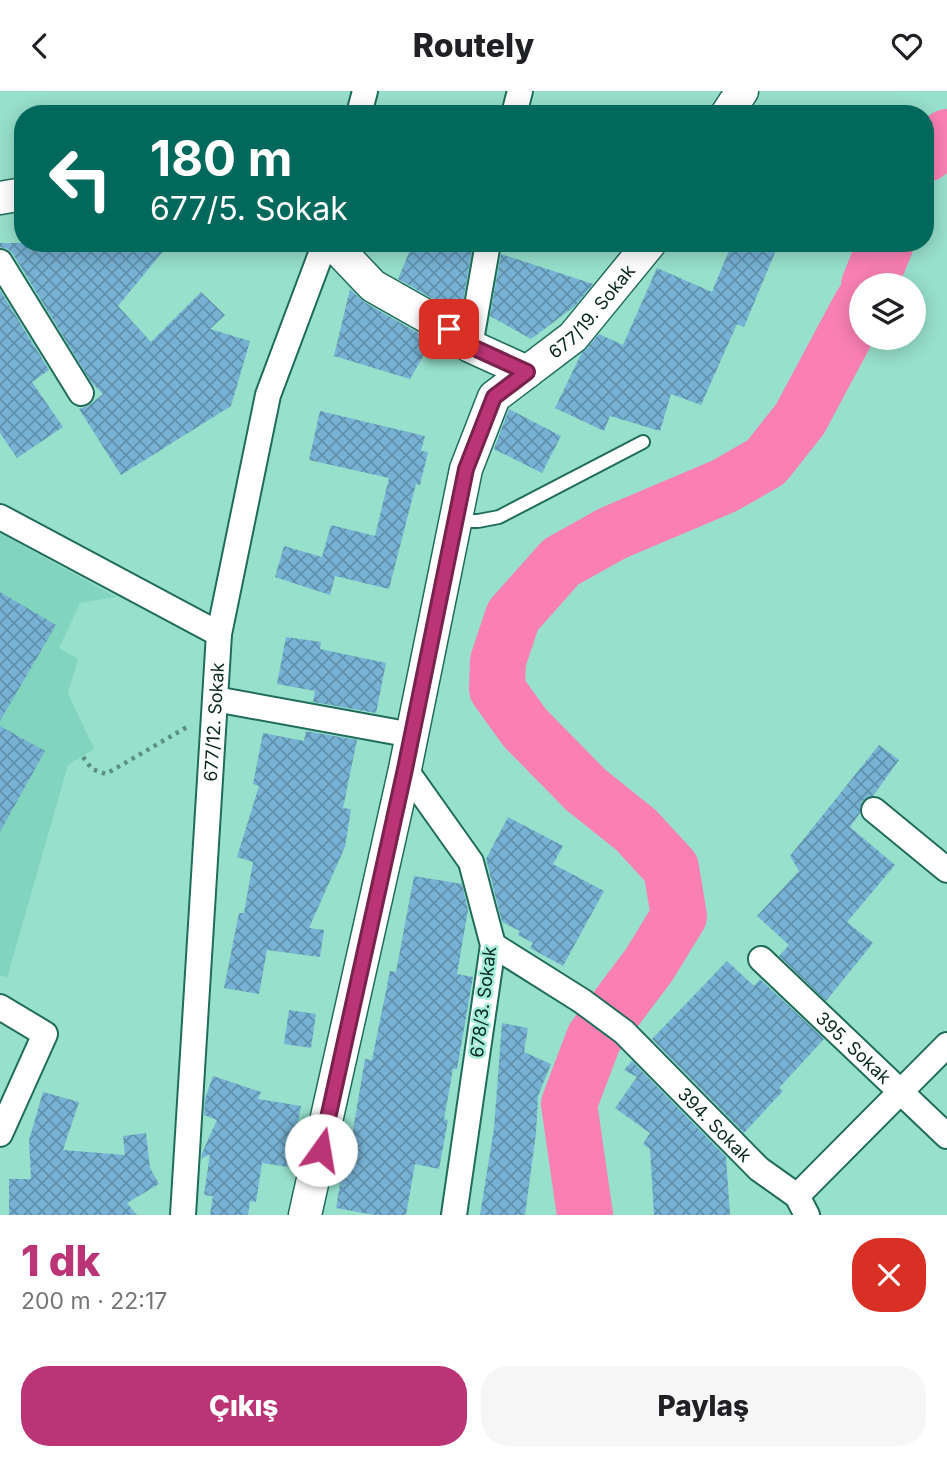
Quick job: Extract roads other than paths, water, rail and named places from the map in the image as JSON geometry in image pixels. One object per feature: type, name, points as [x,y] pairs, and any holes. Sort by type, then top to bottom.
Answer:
[{"type":"street","name":"677/12. Sokak","points":[[183,1215],[219,634],[268,395],[322,252]]},
{"type":"street","points":[[341,252],[373,286],[449,329],[470,346],[527,372]]},
{"type":"street","points":[[470,346],[486,252]]},
{"type":"street","name":"677/19. Sokak","points":[[306,1215],[405,769],[466,469],[494,397],[573,337],[643,252]]},
{"type":"street","points":[[0,262],[81,393]]},
{"type":"street","points":[[0,517],[219,634]]},
{"type":"street","points":[[215,704],[412,735]]},
{"type":"street","name":"678/3. Sokak","points":[[405,769],[471,862],[493,945],[454,1215]]},
{"type":"street","points":[[874,810],[947,870]]},
{"type":"street","name":"394. Sokak","points":[[493,945],[582,1001],[625,1032],[759,1168],[802,1206]]},
{"type":"street","name":"395. Sokak","points":[[761,959],[947,1136]]},
{"type":"street","points":[[0,1007],[45,1034],[0,1134]]},
{"type":"street","points":[[802,1206],[900,1092],[947,1045]]},
{"type":"lane","points":[[456,520],[478,521],[499,517],[643,442]]},
{"type":"waterway","points":[[934,148],[947,137]]},
{"type":"waterway","points":[[874,273],[882,252]]},
{"type":"waterway","points":[[585,1215],[569,1104],[594,1038],[649,965],[679,916],[671,868],[636,830],[586,790],[525,728],[497,689],[498,661],[513,616],[561,562],[613,533],[724,486],[766,462],[800,419],[849,327]]}]
